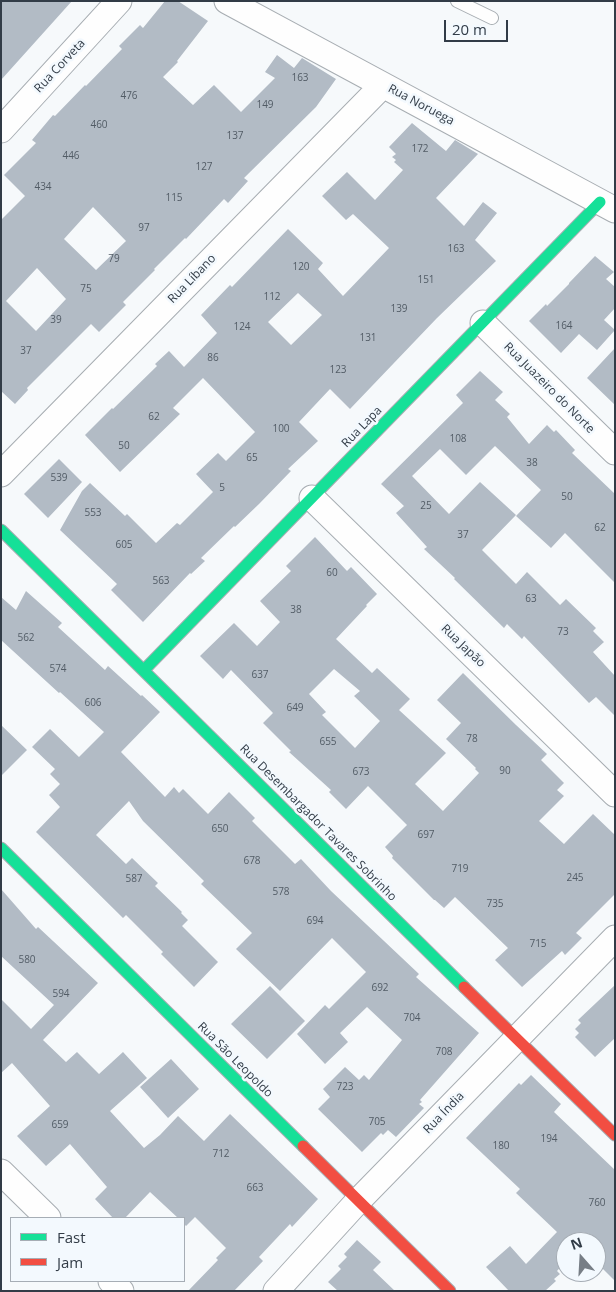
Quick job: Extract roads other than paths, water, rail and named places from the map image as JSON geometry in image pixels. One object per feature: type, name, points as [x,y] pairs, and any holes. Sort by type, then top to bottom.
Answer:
[{"type":"street","name":"Rua Corveta","points":[[1,130],[119,1]]},
{"type":"street","name":"Rua Noruega","points":[[227,1],[608,206]]},
{"type":"street","name":"Rua Líbano","points":[[1,474],[383,85]]},
{"type":"street","name":"Rua Lapa","points":[[144,670],[483,323],[608,206]]},
{"type":"street","name":"Rua Juazeiro do Norte","points":[[483,323],[615,452]]},
{"type":"street","name":"Rua Japão","points":[[312,498],[615,794]]},
{"type":"street","name":"Rua Desembargador Tavares Sobrinho","points":[[1,530],[615,1135]]},
{"type":"street","name":"Rua São Leopoldo","points":[[1,848],[450,1291]]},
{"type":"street","name":"Rua Índia","points":[[276,1291],[358,1201],[615,938]]},
{"type":"street","points":[[1,1172],[47,1217]]},
{"type":"street","points":[[112,1282],[121,1291]]},
{"type":"lane","points":[[457,1],[492,18]]}]
